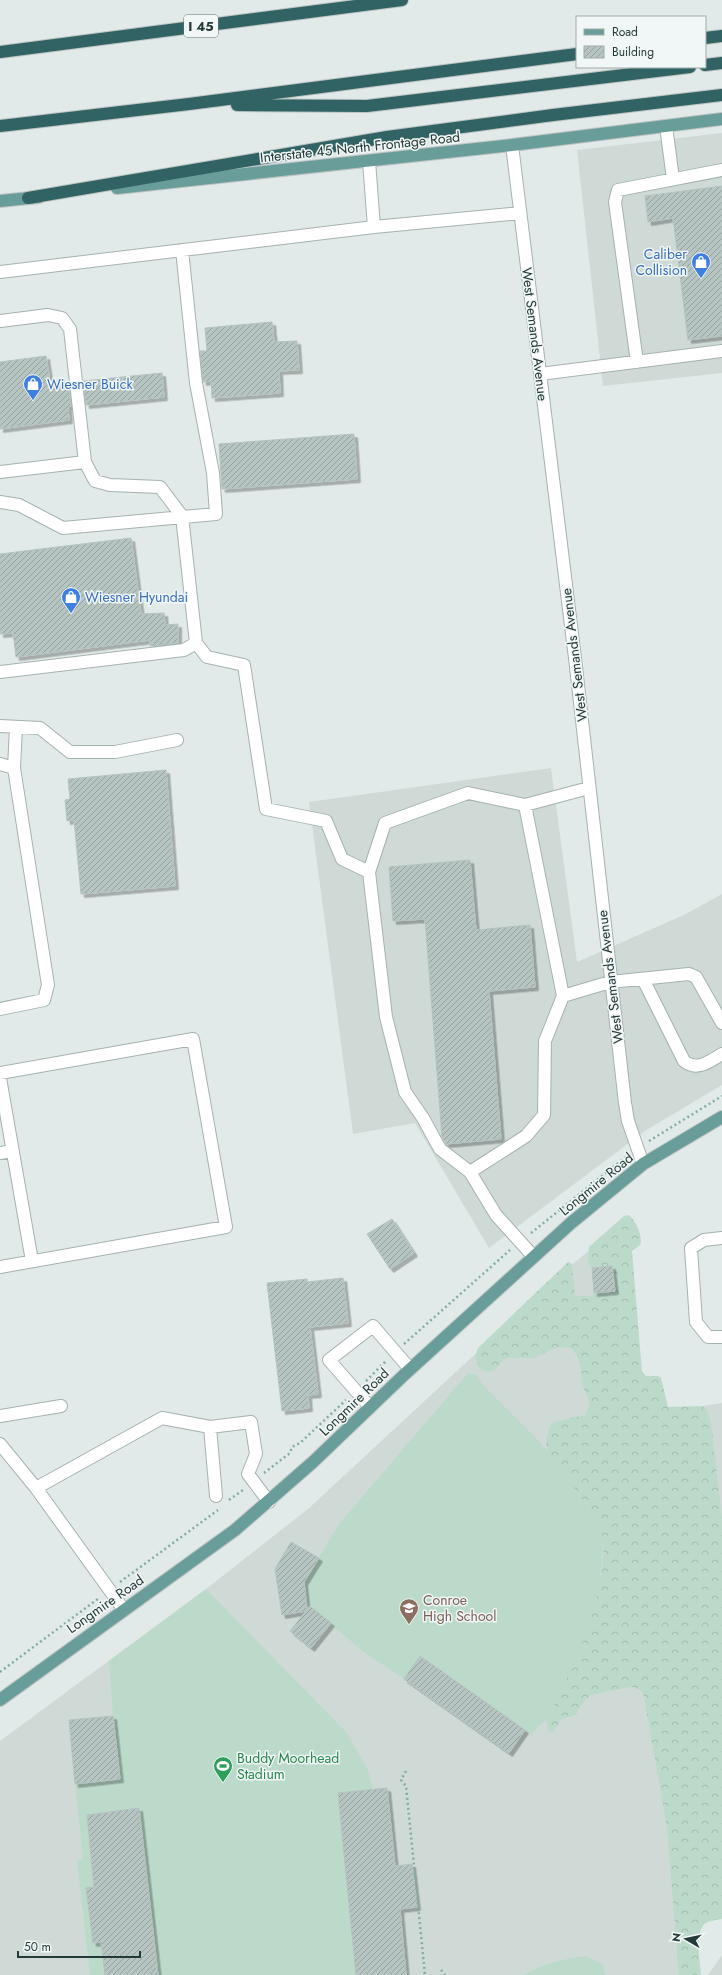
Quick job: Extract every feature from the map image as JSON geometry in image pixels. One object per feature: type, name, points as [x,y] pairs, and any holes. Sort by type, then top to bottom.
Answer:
[{"type":"highway","name":"I 45","points":[[0,52],[402,0]]},
{"type":"highway","points":[[706,38],[722,36]]},
{"type":"highway","points":[[0,126],[190,104],[576,54]]},
{"type":"highway","points":[[706,65],[722,63]]},
{"type":"highway","points":[[190,104],[367,106],[682,68]]},
{"type":"highway","points":[[28,198],[387,137],[722,95]]},
{"type":"main road","name":"Interstate 45 North Frontage Road","points":[[0,201],[512,145],[722,119]]},
{"type":"main road","name":"Longmire Road","points":[[0,1700],[235,1530],[269,1502],[533,1256],[643,1164],[722,1117]]},
{"type":"street","points":[[666,126],[673,179]]},
{"type":"street","name":"West Semands Avenue","points":[[512,145],[575,658],[610,982],[628,1121],[643,1164]]},
{"type":"street","points":[[369,161],[374,227]]},
{"type":"street","points":[[637,362],[615,202],[618,190],[722,170]]},
{"type":"street","points":[[0,272],[374,227],[520,213]]},
{"type":"street","points":[[0,502],[20,504],[63,528],[216,514],[213,473],[196,383],[182,250]]},
{"type":"street","points":[[0,321],[48,315],[62,318],[70,329],[85,462],[95,481],[110,485],[160,486],[182,516],[196,643],[207,657],[244,665],[266,809],[326,821],[342,859],[369,872]]},
{"type":"street","points":[[540,374],[722,351]]},
{"type":"street","points":[[0,472],[85,462]]},
{"type":"street","points":[[0,672],[184,650],[196,643]]},
{"type":"street","points":[[0,726],[40,728],[70,752],[115,752],[177,740]]},
{"type":"street","points":[[0,1010],[44,1000],[48,985],[14,768],[16,727]]},
{"type":"street","points":[[0,764],[14,768]]},
{"type":"street","points":[[533,1256],[496,1215],[470,1172],[440,1149],[423,1118],[405,1092],[386,1017],[369,872],[385,823],[468,794],[525,805],[589,788]]},
{"type":"street","points":[[470,1172],[526,1136],[544,1115],[545,1041],[563,996],[525,805]]},
{"type":"street","points":[[563,996],[610,982],[689,974],[696,977],[722,1023]]},
{"type":"street","points":[[643,979],[684,1061],[689,1065],[696,1066],[722,1054]]},
{"type":"street","points":[[0,1073],[193,1039],[226,1227],[0,1267]]},
{"type":"street","points":[[0,1078],[32,1261]]},
{"type":"street","points":[[0,1153],[12,1151]]},
{"type":"street","points":[[722,1238],[704,1240],[691,1248],[696,1322],[708,1337],[722,1337]]},
{"type":"street","points":[[370,1407],[330,1360],[373,1326],[410,1369]]},
{"type":"street","points":[[0,1416],[62,1406]]},
{"type":"street","points":[[36,1488],[162,1418],[210,1427],[251,1422],[256,1454],[248,1474],[269,1502]]},
{"type":"street","points":[[210,1427],[216,1496]]},
{"type":"street","points":[[0,1444],[36,1488],[124,1610]]},
{"type":"path","points":[[406,1771],[401,1780],[406,1786],[425,1975]]},
{"type":"path","points":[[441,1970],[445,1975]]},
{"type":"shaded area","points":[[722,133],[722,373],[603,386],[577,150]]},
{"type":"shaded area","points":[[551,768],[577,962],[686,914],[722,894],[722,1085],[645,1131],[489,1248],[415,1123],[353,1134],[309,802]]},
{"type":"shaded area","name":"Conroe High School","points":[[624,1222],[692,1975],[0,1975],[0,1741],[206,1589],[308,1509],[569,1267]]},
{"type":"shaded area","points":[[722,1403],[722,1584],[702,1406]]},
{"type":"shaded area","points":[[722,1955],[722,1975],[708,1975]]},
{"type":"green space","points":[[628,1215],[636,1224],[641,1238],[640,1245],[632,1251],[642,1372],[646,1376],[658,1376],[661,1378],[668,1407],[702,1406],[707,1410],[711,1423],[722,1519],[722,1919],[706,1923],[700,1932],[699,1955],[701,1975],[679,1975],[667,1827],[642,1692],[637,1688],[630,1687],[591,1695],[584,1701],[576,1715],[562,1719],[553,1732],[549,1732],[546,1720],[564,1685],[587,1631],[593,1612],[603,1557],[603,1540],[599,1526],[547,1451],[546,1439],[551,1424],[584,1415],[587,1411],[589,1401],[582,1381],[579,1360],[574,1351],[570,1348],[557,1347],[534,1358],[506,1358],[496,1369],[490,1371],[479,1368],[475,1356],[478,1348],[568,1262],[571,1263],[572,1266],[575,1296],[591,1296],[594,1293],[615,1291],[612,1266],[592,1268],[588,1263],[589,1247],[624,1216]]},
{"type":"green space","points":[[468,1373],[476,1375],[482,1384],[541,1443],[577,1491],[600,1528],[603,1542],[599,1589],[590,1625],[579,1655],[546,1720],[531,1734],[421,1656],[404,1679],[361,1650],[307,1603],[305,1581],[339,1524]]},
{"type":"green space","name":"Buddy Moorhead Stadium","points":[[206,1589],[346,1732],[368,1770],[373,1790],[387,1788],[395,1866],[412,1864],[417,1907],[400,1909],[406,1975],[90,1975],[77,1860],[83,1859],[69,1720],[113,1716],[109,1661]]},
{"type":"green space","points":[[586,1956],[603,1965],[605,1975],[524,1975],[539,1967],[554,1962]]},
{"type":"building","name":"Caliber Collision","points":[[722,186],[722,336],[688,340],[673,218],[648,222],[645,196]]},
{"type":"building","points":[[272,322],[274,342],[297,341],[299,370],[279,371],[280,393],[212,398],[211,381],[203,382],[200,351],[207,351],[205,328]]},
{"type":"building","name":"Wiesner Buick","points":[[46,356],[50,382],[64,380],[65,383],[68,383],[71,406],[68,407],[69,420],[0,429],[0,362]]},
{"type":"building","points":[[162,373],[164,397],[86,405],[83,381]]},
{"type":"building","points":[[354,434],[357,479],[222,489],[219,444]]},
{"type":"building","name":"Wiesner Hyundai","points":[[131,538],[141,614],[164,613],[165,625],[178,624],[178,643],[150,646],[150,640],[16,657],[13,633],[0,634],[0,554]]},
{"type":"building","points":[[166,770],[175,886],[81,894],[74,820],[67,821],[65,800],[70,799],[68,779]]},
{"type":"building","points":[[470,860],[476,930],[530,925],[535,987],[489,991],[501,1139],[446,1144],[442,1137],[425,919],[393,921],[389,867]]},
{"type":"building","points":[[392,1219],[414,1253],[390,1269],[367,1234]]},
{"type":"building","points":[[612,1266],[615,1291],[594,1293],[592,1268]]},
{"type":"building","points":[[343,1278],[348,1323],[310,1327],[318,1394],[308,1395],[309,1408],[282,1411],[267,1283],[307,1279],[307,1282]]},
{"type":"building","points":[[291,1542],[319,1558],[304,1582],[307,1610],[310,1606],[331,1623],[311,1648],[290,1631],[306,1611],[282,1615],[275,1569]]},
{"type":"building","points":[[420,1656],[525,1730],[509,1753],[404,1679]]},
{"type":"building","points":[[113,1716],[120,1779],[75,1784],[69,1720]]},
{"type":"building","points":[[387,1788],[395,1866],[412,1864],[417,1907],[400,1909],[406,1975],[356,1975],[338,1793]]},
{"type":"building","points":[[139,1808],[158,1975],[105,1975],[101,1942],[93,1943],[86,1888],[94,1887],[87,1815]]},
{"type":"place","name":"Caliber Collision","points":[[701,279]]},
{"type":"place","name":"Wiesner Buick","points":[[33,401]]},
{"type":"place","name":"Wiesner Hyundai","points":[[71,614]]},
{"type":"place","name":"Conroe High School","points":[[409,1625]]},
{"type":"place","name":"Buddy Moorhead Stadium","points":[[223,1783]]}]
